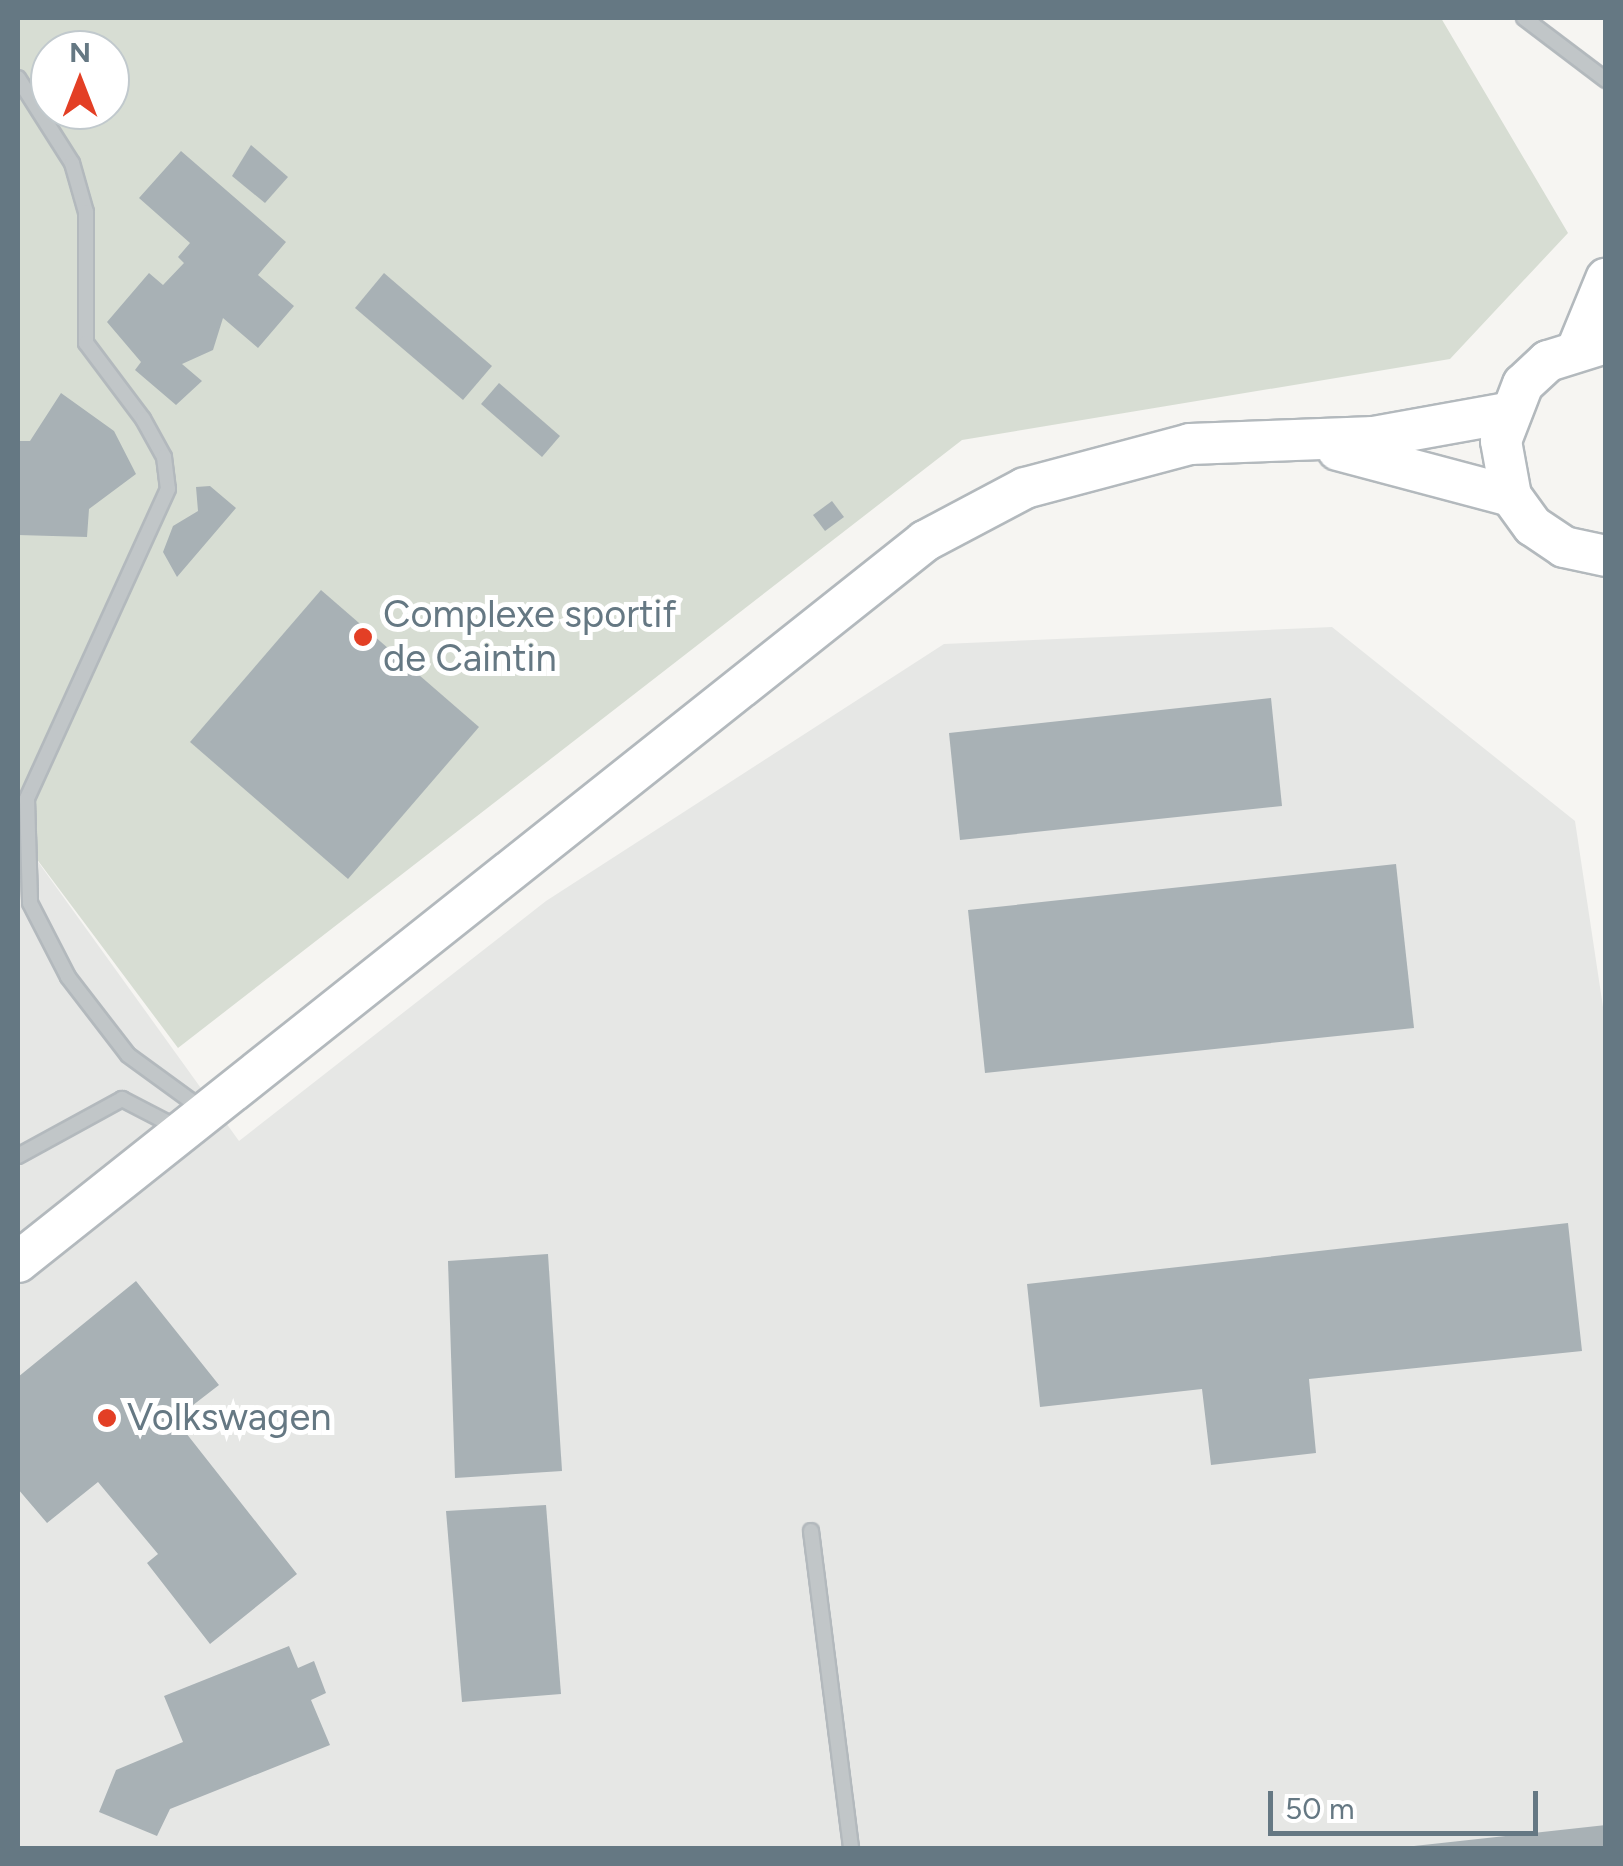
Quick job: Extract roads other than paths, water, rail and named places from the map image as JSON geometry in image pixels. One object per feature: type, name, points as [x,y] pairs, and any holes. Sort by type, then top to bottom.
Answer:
[{"type":"main road","points":[[1511,496],[1501,441],[1507,414],[1523,384],[1592,345],[1606,279]]},
{"type":"main road","points":[[18,1262],[925,541],[1025,488],[1190,444],[1374,437],[1507,414]]},
{"type":"main road","points":[[1296,439],[1511,496],[1564,547],[1606,556]]},
{"type":"lane","points":[[1524,18],[1606,80]]},
{"type":"lane","points":[[18,78],[72,163],[86,212],[86,343],[143,419],[164,457],[168,489],[27,798],[30,903],[68,977],[128,1054],[195,1121]]},
{"type":"lane","points":[[18,1156],[122,1099],[195,1121]]},
{"type":"lane","points":[[811,1530],[851,1848]]},
{"type":"place","name":"Complexe sportif de Caintin","points":[[363,637]]},
{"type":"place","name":"Volkswagen","points":[[107,1418]]}]
